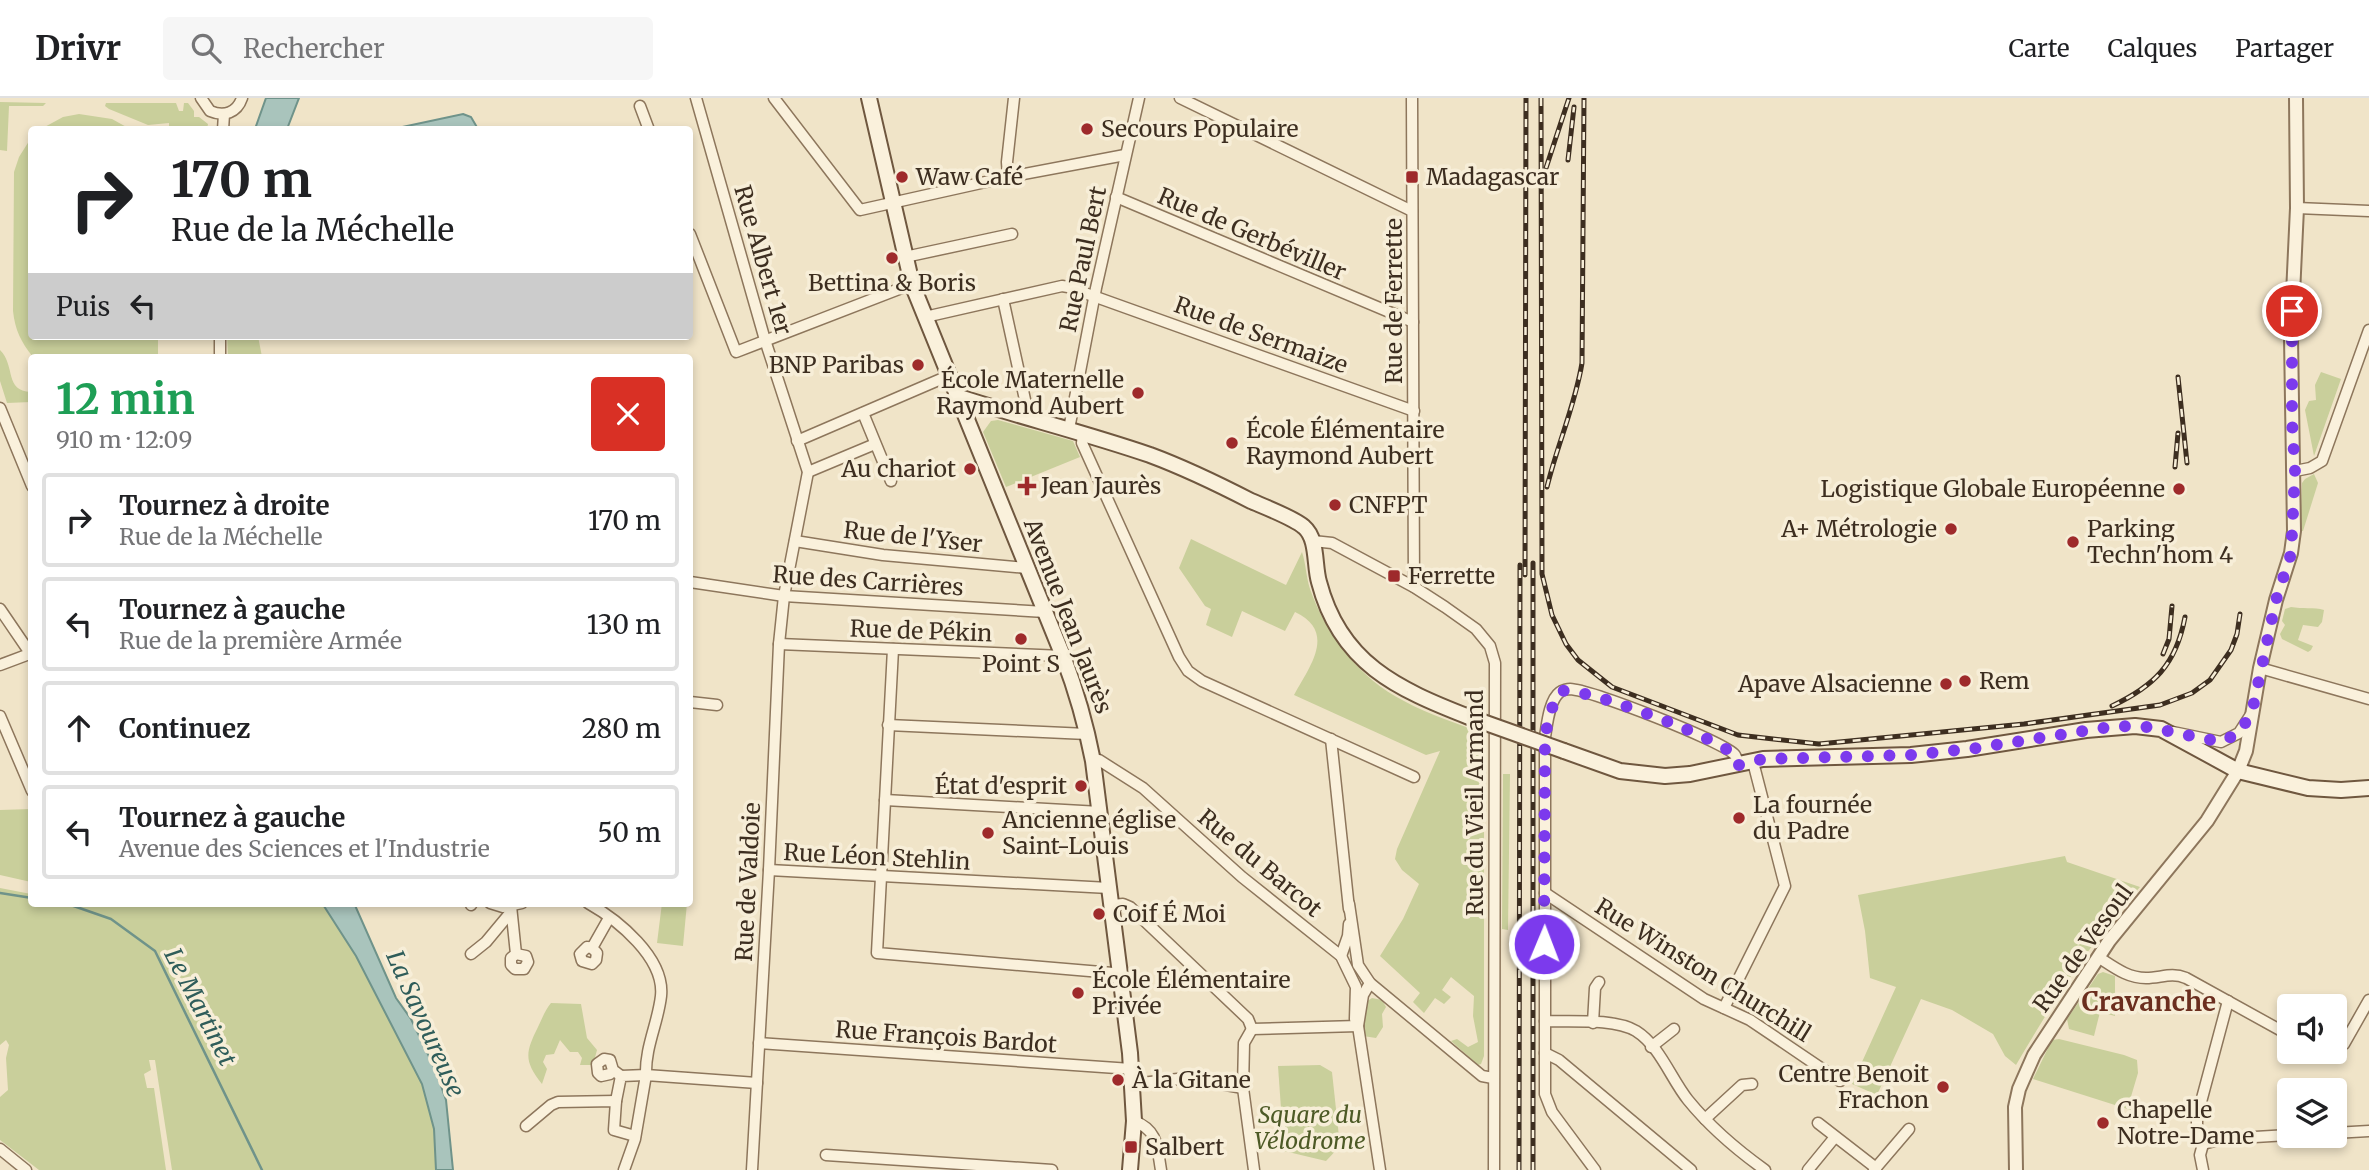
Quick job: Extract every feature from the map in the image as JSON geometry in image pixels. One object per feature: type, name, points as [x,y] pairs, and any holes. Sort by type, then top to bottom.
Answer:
[{"type":"main road","name":"Avenue Jean Jaurès","points":[[869,98],[912,284],[1063,656],[1077,693],[1087,734],[1093,761],[1121,972],[1131,1077],[1133,1121],[1130,1170]]},
{"type":"main road","points":[[956,396],[1153,456],[1304,527],[1313,541],[1318,580],[1329,612],[1340,633],[1359,658],[1393,684],[1426,701],[1620,771],[1650,775],[1690,774],[1763,759],[1912,755],[1977,748],[2116,726],[2161,729],[2238,771],[2308,788],[2369,788]]},
{"type":"street","points":[[201,98],[210,111],[223,114],[236,109],[242,98]]},
{"type":"street","name":"Rue Albert 1er","points":[[696,98],[765,340],[808,472]]},
{"type":"street","points":[[774,98],[860,211],[1008,177],[1125,155]]},
{"type":"street","points":[[1008,177],[1007,162],[1014,98]]},
{"type":"street","name":"Rue Paul Bert","points":[[1069,429],[1094,295],[1139,98]]},
{"type":"street","points":[[1180,98],[1412,211]]},
{"type":"street","name":"Rue de Ferrette","points":[[1412,98],[1414,587]]},
{"type":"street","name":"Rue de Vesoul","points":[[2015,1170],[2015,1107],[2024,1075],[2045,1035],[2098,957],[2207,821],[2238,771],[2246,751],[2260,668],[2276,600],[2291,554],[2295,471],[2291,337],[2297,208],[2296,98]]},
{"type":"street","points":[[640,106],[648,126]]},
{"type":"street","points":[[223,114],[223,126]]},
{"type":"street","name":"Rue de Gerbéviller","points":[[1116,197],[1413,322]]},
{"type":"street","points":[[2297,208],[2369,211]]},
{"type":"street","points":[[905,257],[1012,234]]},
{"type":"street","points":[[693,242],[736,352],[912,284]]},
{"type":"street","name":"Rue de Sermaize","points":[[925,317],[1062,286],[1094,295],[1413,411]]},
{"type":"street","points":[[1003,299],[1029,418]]},
{"type":"street","points":[[2295,471],[2310,468],[2322,461],[2369,330]]},
{"type":"street","points":[[797,441],[948,376]]},
{"type":"street","points":[[0,408],[28,476]]},
{"type":"street","points":[[863,413],[891,481]]},
{"type":"street","points":[[1083,433],[1082,443],[1179,657],[1188,671],[1202,681],[1414,777]]},
{"type":"street","points":[[784,596],[808,472],[875,444]]},
{"type":"street","name":"Rue de l'Yser","points":[[795,541],[883,555],[1027,568]]},
{"type":"street","name":"Rue du Vieil Armand","points":[[1313,541],[1332,543],[1414,587],[1476,629],[1490,646],[1495,663],[1494,1170]]},
{"type":"street","name":"Rue des Carrières","points":[[693,582],[784,596],[1045,612]]},
{"type":"street","name":"Rue de Valdoie","points":[[752,1170],[779,644],[784,596]]},
{"type":"street","points":[[0,609],[28,649]]},
{"type":"street","name":"Rue de Pékin","points":[[779,644],[1063,656]]},
{"type":"street","points":[[892,649],[877,953],[1113,974],[1121,972]]},
{"type":"street","points":[[0,665],[28,654]]},
{"type":"street","points":[[2260,668],[2369,699]]},
{"type":"street","points":[[1595,1170],[1547,1102],[1545,1094],[1545,737],[1550,712],[1561,691],[1569,689],[1609,699],[1716,742],[1746,763],[1785,881],[1724,1007]]},
{"type":"street","points":[[693,702],[717,705]]},
{"type":"street","points":[[2161,729],[2221,742],[2239,733],[2252,712]]},
{"type":"street","points":[[0,716],[5,736],[28,783]]},
{"type":"street","points":[[888,725],[1087,734]]},
{"type":"street","points":[[1331,739],[1358,965],[1370,983],[1482,1076],[1493,1078]]},
{"type":"street","name":"Rue du Barcot","points":[[1093,761],[1099,761],[1143,788],[1242,877],[1341,956],[1355,983],[1355,1019],[1380,1170]]},
{"type":"street","points":[[885,800],[1100,812]]},
{"type":"street","name":"Rue Léon Stehlin","points":[[769,870],[1109,888]]},
{"type":"street","name":"Rue Winston Churchill","points":[[1545,893],[1704,999],[1750,1020],[1839,1081]]},
{"type":"street","points":[[1112,905],[1123,904],[1130,907],[1248,1019],[1252,1029]]},
{"type":"street","points":[[1349,904],[1348,936],[1341,956],[1349,960],[1357,957]]},
{"type":"street","points":[[503,907],[511,909]]},
{"type":"street","points":[[471,954],[486,942],[515,907]]},
{"type":"street","points":[[594,907],[650,954],[662,982],[635,1136],[624,1170]]},
{"type":"street","points":[[511,909],[516,954]]},
{"type":"street","points":[[592,948],[609,918]]},
{"type":"street","points":[[2098,957],[2125,975],[2137,978],[2179,975],[2277,1028]]},
{"type":"street","points":[[1593,1023],[1595,988],[1599,982]]},
{"type":"street","points":[[1355,983],[1370,983]]},
{"type":"street","points":[[1252,1029],[1358,1026],[1363,995],[1370,983]]},
{"type":"street","points":[[2347,1039],[2369,1000]]},
{"type":"street","points":[[2203,1170],[2200,1155],[2203,1144],[2197,1133],[2197,1117],[2228,1001]]},
{"type":"street","points":[[1545,1021],[1627,1027],[1643,1037],[1674,1077],[1686,1098],[1705,1119],[1765,1170]]},
{"type":"street","points":[[1252,1029],[1244,1043],[1243,1088],[1254,1170]]},
{"type":"street","points":[[1651,1047],[1674,1029]]},
{"type":"street","name":"Rue François Bardot","points":[[759,1043],[1131,1077],[1187,1078],[1243,1088]]},
{"type":"street","points":[[1545,1053],[1559,1060],[1690,1170]]},
{"type":"street","points":[[635,1136],[614,1130],[617,1073],[757,1083]]},
{"type":"street","points":[[1705,1119],[1742,1085],[1752,1084]]},
{"type":"street","points":[[526,1126],[558,1102],[616,1101]]},
{"type":"street","points":[[1133,1121],[1152,1131],[1161,1170]]},
{"type":"street","points":[[1818,1123],[1875,1169],[1909,1129]]},
{"type":"street","points":[[2347,1132],[2369,1131]]},
{"type":"street","points":[[2203,1144],[2222,1139],[2277,1136]]},
{"type":"street","points":[[1808,1170],[1835,1137]]},
{"type":"street","points":[[0,1149],[26,1170]]},
{"type":"street","points":[[826,1155],[1052,1170]]},
{"type":"green space","points":[[0,102],[46,103],[43,106],[9,106],[7,151],[0,150]]},
{"type":"green space","points":[[106,103],[176,103],[179,111],[183,111],[184,103],[188,103],[194,111],[194,117],[199,117],[208,124],[148,125],[105,106]]},
{"type":"green space","points":[[79,114],[112,119],[125,126],[46,126],[63,117]]},
{"type":"green space","points":[[28,143],[28,340],[158,340],[158,354],[31,354],[22,341],[13,311],[14,172]]},
{"type":"green space","points":[[227,340],[259,340],[261,354],[228,354]]},
{"type":"green space","points":[[0,350],[17,387],[28,392],[28,402],[7,403],[0,381]]},
{"type":"green space","points":[[2321,372],[2341,379],[2314,456],[2305,410],[2309,401],[2316,400],[2315,385]]},
{"type":"green space","points":[[998,420],[1073,441],[1080,457],[1006,487],[983,432],[991,421]]},
{"type":"green space","points":[[2314,474],[2318,483],[2303,531],[2300,531],[2302,483]]},
{"type":"green space","points":[[1191,539],[1286,585],[1302,552],[1309,584],[1325,623],[1359,668],[1388,692],[1404,701],[1484,734],[1484,1056],[1481,1064],[1478,1065],[1451,1041],[1457,1039],[1468,1047],[1478,1042],[1473,1016],[1474,996],[1451,977],[1442,990],[1451,997],[1444,1004],[1435,998],[1424,1013],[1413,1002],[1420,993],[1380,956],[1403,919],[1419,884],[1402,870],[1395,859],[1440,751],[1426,755],[1294,695],[1312,661],[1317,639],[1315,629],[1308,620],[1295,612],[1285,631],[1242,611],[1232,637],[1206,625],[1211,609],[1205,606],[1179,568]]},
{"type":"green space","points":[[2291,607],[2324,610],[2322,622],[2318,627],[2303,625],[2298,640],[2313,646],[2308,652],[2282,639],[2280,634],[2285,625],[2282,621],[2285,609]]},
{"type":"green space","points":[[1503,774],[1510,774],[1508,930],[1502,929]]},
{"type":"green space","points":[[28,809],[28,881],[0,875],[0,810]]},
{"type":"green space","points":[[2065,856],[2067,862],[2140,887],[2073,973],[2016,1065],[2005,1056],[1993,1034],[1952,1010],[1921,999],[1877,1095],[1852,1084],[1896,987],[1870,978],[1858,895]]},
{"type":"green space","points":[[0,888],[28,893],[28,907],[333,907],[422,1084],[434,1129],[437,1170],[172,1170],[155,1060],[149,1060],[151,1070],[144,1074],[147,1088],[154,1088],[166,1170],[39,1170],[0,1140],[0,1097],[8,1090],[6,1058],[9,1045],[6,1040],[0,1045]]},
{"type":"green space","points":[[662,907],[687,907],[683,946],[657,943]]},
{"type":"green space","points":[[2103,972],[2115,976],[2115,1016],[2100,1012],[2094,1036],[2069,1029],[2067,1019],[2081,999],[2084,1000],[2087,994],[2085,993],[2098,974]]},
{"type":"green space","points":[[1372,998],[1382,1000],[1386,1007],[1382,1014],[1383,1027],[1376,1038],[1363,1036],[1366,1002]]},
{"type":"green space","points":[[551,1003],[581,1004],[587,1038],[597,1050],[593,1065],[580,1065],[582,1058],[578,1052],[570,1052],[560,1040],[554,1054],[546,1055],[543,1062],[547,1069],[542,1084],[528,1057],[534,1036]]},
{"type":"green space","points":[[2059,1039],[2137,1060],[2138,1073],[2130,1100],[2137,1112],[2033,1079],[2052,1040]]},
{"type":"green space","name":"Square du Vélodrome","points":[[1320,1065],[1332,1072],[1340,1146],[1326,1161],[1284,1151],[1278,1066]]},
{"type":"water","points":[[266,98],[299,98],[288,126],[256,126]]},
{"type":"water","points":[[463,114],[471,117],[476,126],[407,126]]},
{"type":"water","points":[[325,907],[356,907],[396,998],[411,1019],[435,1069],[446,1100],[453,1170],[436,1170],[434,1129],[422,1084],[356,956]]},
{"type":"waterway","name":"Le Martinet","points":[[0,893],[28,897]]},
{"type":"waterway","name":"Le Martinet","points":[[76,907],[111,919],[155,951],[262,1170]]},
{"type":"railway","points":[[1525,575],[1526,98]]},
{"type":"railway","points":[[1541,98],[1542,574],[1552,615],[1566,644],[1578,660],[1612,687],[1738,735],[1819,744],[2024,724],[2160,705],[2192,693],[2210,680],[2231,650],[2240,614]]},
{"type":"railway","points":[[1546,168],[1569,98]]},
{"type":"railway","points":[[1547,487],[1582,363],[1584,98]]},
{"type":"railway","points":[[1568,160],[1574,107]]},
{"type":"railway","points":[[2178,377],[2187,463]]},
{"type":"railway","points":[[2175,467],[2178,433]]},
{"type":"railway","points":[[1533,563],[1533,1170]]},
{"type":"railway","points":[[1519,1170],[1520,565]]},
{"type":"railway","points":[[2163,654],[2169,639],[2172,606]]},
{"type":"railway","points":[[2112,706],[2140,690],[2161,672],[2176,648],[2185,617]]},
{"type":"place","name":"Secours Populaire","points":[[1087,129]]},
{"type":"place","name":"Waw Café","points":[[902,177]]},
{"type":"place","name":"Madagascar","points":[[1412,177]]},
{"type":"place","name":"Bettina & Boris","points":[[892,258]]},
{"type":"place","name":"BNP Paribas","points":[[918,365]]},
{"type":"place","name":"École Maternelle Raymond Aubert","points":[[1138,393]]},
{"type":"place","name":"École Élémentaire Raymond Aubert","points":[[1232,443]]},
{"type":"place","name":"Au chariot","points":[[970,469]]},
{"type":"place","name":"Jean Jaurès","points":[[1027,486]]},
{"type":"place","name":"Logistique Globale Européenne","points":[[2179,489]]},
{"type":"place","name":"CNFPT","points":[[1335,505]]},
{"type":"place","name":"A+ Métrologie","points":[[1951,529]]},
{"type":"place","name":"Parking Techn'hom 4","points":[[2073,542]]},
{"type":"place","name":"Ferrette","points":[[1394,576]]},
{"type":"place","name":"Point S","points":[[1021,639]]},
{"type":"place","name":"Rem","points":[[1965,681]]},
{"type":"place","name":"Apave Alsacienne","points":[[1946,684]]},
{"type":"place","name":"État d'esprit","points":[[1081,786]]},
{"type":"place","name":"La fournée du Padre","points":[[1739,818]]},
{"type":"place","name":"Ancienne église Saint-Louis","points":[[988,833]]},
{"type":"place","name":"Coif É Moi","points":[[1099,914]]},
{"type":"place","name":"École Élémentaire Privée","points":[[1078,993]]},
{"type":"place","name":"À la Gitane","points":[[1118,1080]]},
{"type":"place","name":"Centre Benoit Frachon","points":[[1943,1087]]},
{"type":"place","name":"Chapelle Notre-Dame","points":[[2103,1123]]},
{"type":"place","name":"Salbert","points":[[1131,1147]]},
{"type":"district","name":"Cravanche","points":[[2149,1002]]},
{"type":"route","points":[[1544,944],[1545,737],[1550,712],[1561,691],[1569,689],[1609,699],[1716,742],[1735,755],[1739,765],[1763,759],[1912,755],[1977,748],[2116,726],[2148,727],[2221,742],[2239,733],[2252,712],[2276,600],[2291,554],[2294,531],[2292,311]]},
{"type":"water label","name":"La Savoureuse","points":[[425,1024]]}]
